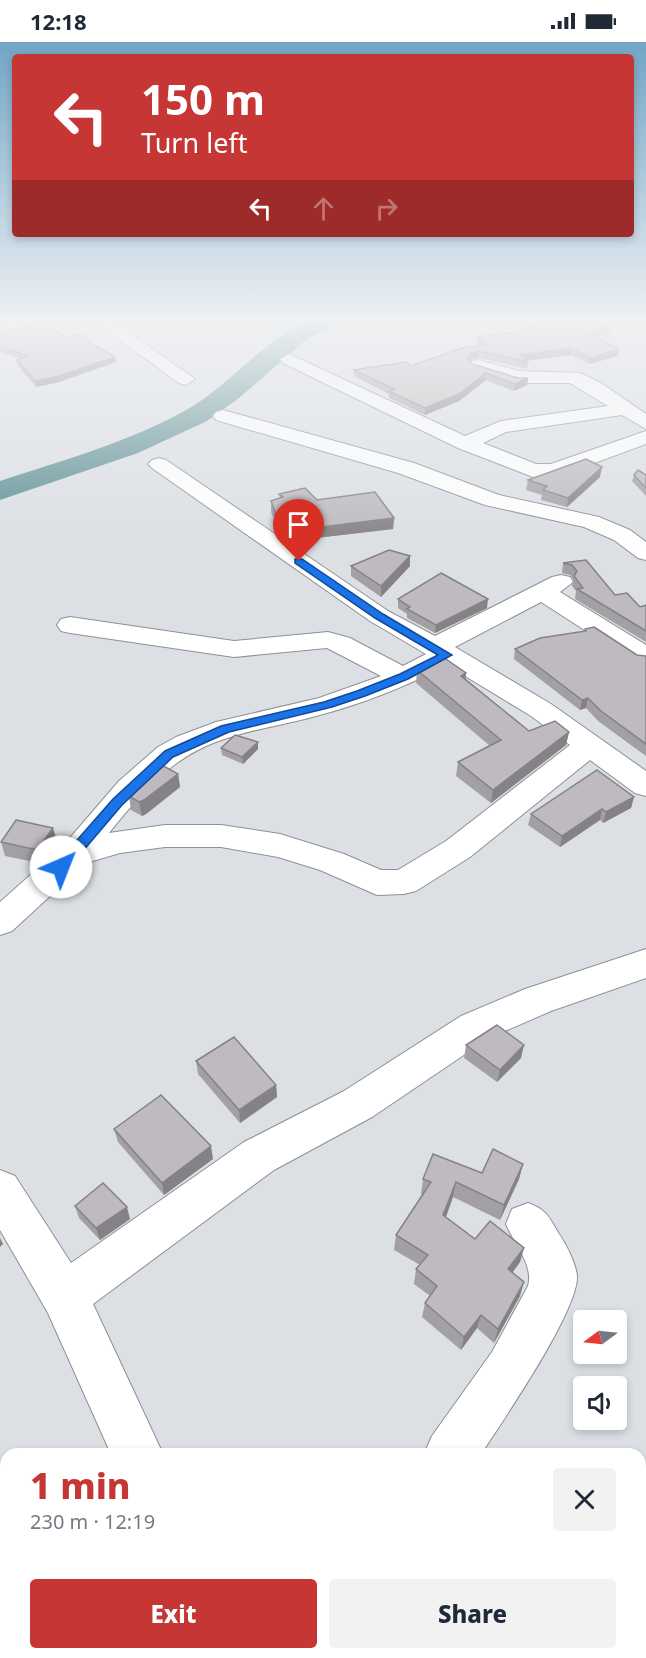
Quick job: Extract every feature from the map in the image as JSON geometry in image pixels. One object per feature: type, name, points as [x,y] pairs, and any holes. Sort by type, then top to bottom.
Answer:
[{"type":"street","points":[[369,397],[512,464],[544,472],[646,437]]},
{"type":"street","points":[[618,397],[624,400],[646,423]]},
{"type":"street","points":[[465,444],[501,428],[624,400]]},
{"type":"street","points":[[223,416],[406,468],[493,500],[591,522],[622,535],[646,553]]},
{"type":"street","points":[[159,464],[379,616],[439,652],[483,674],[589,744],[646,786]]},
{"type":"street","points":[[0,922],[75,854],[118,802],[169,754],[225,729],[327,705],[404,677],[439,652],[552,587],[646,657]]},
{"type":"street","points":[[70,625],[234,649],[328,640],[341,644],[404,677]]},
{"type":"street","points":[[75,854],[143,839],[221,836],[280,846],[332,862],[377,883],[404,882],[458,849],[589,744]]},
{"type":"street","points":[[65,1296],[259,1156],[358,1104],[475,1028],[538,1000],[646,963]]},
{"type":"street","points":[[0,1190],[65,1296],[134,1448]]},
{"type":"street","points":[[454,1448],[509,1369],[549,1294],[554,1276],[546,1254],[528,1224]]},
{"type":"building","points":[[403,397],[451,397],[425,408]]},
{"type":"building","points":[[586,459],[602,467],[568,498],[543,490],[547,486],[528,480]]},
{"type":"building","points":[[638,470],[646,475],[646,488],[634,475]]},
{"type":"building","points":[[305,488],[317,500],[375,492],[394,518],[289,531],[281,526],[271,501],[283,497],[279,494]]},
{"type":"building","points":[[389,550],[410,556],[381,586],[351,566]]},
{"type":"building","points":[[586,560],[615,595],[627,593],[640,607],[646,605],[646,631],[577,589],[583,588],[574,576],[577,571],[572,565],[563,563]]},
{"type":"building","points":[[441,573],[488,599],[436,625],[407,609],[410,607],[398,599]]},
{"type":"building","points":[[594,627],[637,655],[646,656],[646,744],[601,711],[588,698],[582,700],[515,649],[540,638],[586,631],[585,629]]},
{"type":"building","points":[[443,657],[466,673],[461,676],[529,731],[555,721],[569,732],[493,790],[458,762],[501,740],[417,670]]},
{"type":"building","points":[[235,735],[258,742],[242,757],[221,748]]},
{"type":"building","points":[[160,764],[178,774],[144,800],[139,802],[129,796]]},
{"type":"building","points":[[597,770],[634,797],[606,812],[602,809],[562,836],[531,814]]},
{"type":"building","points":[[16,820],[53,828],[37,850],[1,842]]},
{"type":"building","points":[[497,1025],[524,1045],[500,1070],[466,1045]]},
{"type":"building","points":[[234,1037],[276,1085],[239,1110],[196,1061]]},
{"type":"building","points":[[161,1095],[211,1146],[162,1183],[114,1129]]},
{"type":"building","points":[[493,1149],[523,1164],[504,1205],[456,1182],[443,1215],[475,1239],[490,1221],[524,1248],[508,1269],[524,1282],[498,1329],[481,1315],[464,1337],[425,1303],[437,1286],[416,1269],[428,1255],[396,1235],[431,1182],[423,1179],[433,1154],[482,1173]]},
{"type":"building","points":[[103,1183],[127,1207],[96,1228],[75,1206]]},
{"type":"waterway","points":[[0,491],[128,447],[197,415],[222,397]]},
{"type":"route","points":[[61,867],[75,854],[118,802],[169,754],[225,729],[327,705],[361,694],[404,677],[446,655],[379,616],[299,561]]}]
